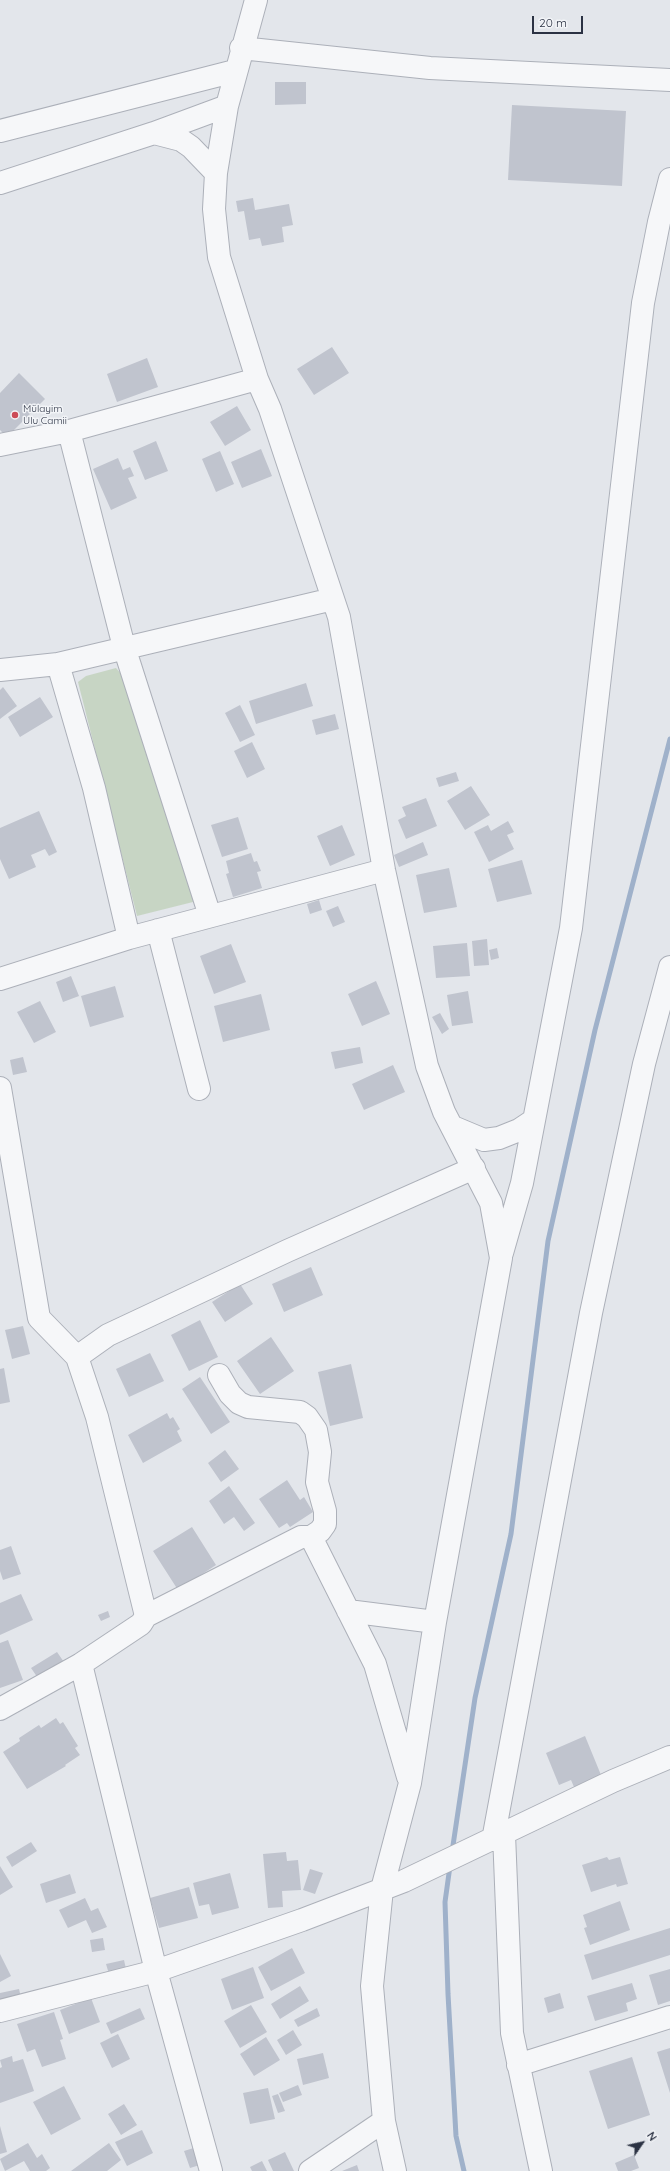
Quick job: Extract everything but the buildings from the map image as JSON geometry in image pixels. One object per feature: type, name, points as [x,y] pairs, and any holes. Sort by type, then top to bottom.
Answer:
[{"type":"street","points":[[256,0],[241,48],[227,106],[216,173],[214,209],[219,257],[257,379],[270,409],[339,617],[384,870],[427,1066],[444,1112],[491,1203],[501,1258]]},
{"type":"street","points":[[241,48],[430,68],[670,80]]},
{"type":"street","points":[[0,131],[235,72]]},
{"type":"street","points":[[0,183],[154,133],[227,106]]},
{"type":"street","points":[[154,133],[181,140],[216,173]]},
{"type":"street","points":[[395,2171],[384,2121],[372,1986],[382,1889],[410,1783],[435,1622],[501,1258],[522,1183],[570,928],[643,303],[659,222],[670,179]]},
{"type":"street","points":[[0,445],[69,431],[257,379]]},
{"type":"street","points":[[69,431],[124,647],[210,916]]},
{"type":"street","points":[[0,670],[58,664],[124,647],[333,599]]},
{"type":"street","points":[[58,664],[94,788],[129,938]]},
{"type":"street","points":[[0,979],[129,938],[384,870]]},
{"type":"street","points":[[158,930],[199,1089]]},
{"type":"street","points":[[541,2171],[512,2033],[492,1840],[591,1313],[644,1064],[670,967]]},
{"type":"street","points":[[0,1088],[39,1318],[77,1357],[97,1417],[146,1616]]},
{"type":"street","points":[[452,1127],[484,1140],[499,1138],[519,1130],[534,1120]]},
{"type":"street","points":[[77,1357],[108,1335],[287,1251],[474,1168]]},
{"type":"street","points":[[0,1709],[81,1664],[141,1624],[146,1616],[301,1537],[311,1537],[320,1531],[325,1524],[325,1511],[317,1482],[320,1452],[316,1430],[307,1417],[300,1412],[248,1406],[239,1403],[230,1394],[219,1375]]},
{"type":"street","points":[[311,1537],[375,1664],[410,1783]]},
{"type":"street","points":[[348,1611],[435,1622]]},
{"type":"street","points":[[81,1664],[156,1971],[211,2171]]},
{"type":"street","points":[[0,2011],[156,1971],[302,1920],[404,1881],[613,1781],[670,1757]]},
{"type":"street","points":[[518,2065],[670,2017]]},
{"type":"street","points":[[310,2171],[384,2121]]},
{"type":"green space","points":[[116,668],[123,676],[195,893],[193,902],[137,916],[78,682],[86,676]]},
{"type":"waterway","points":[[452,1852],[475,1698],[511,1534],[548,1241],[595,1030],[670,739]]},
{"type":"waterway","points":[[450,1866],[445,1902],[448,1994],[456,2136],[464,2171]]},
{"type":"place","name":"Mülayim Ulu Camii","points":[[15,415]]}]
